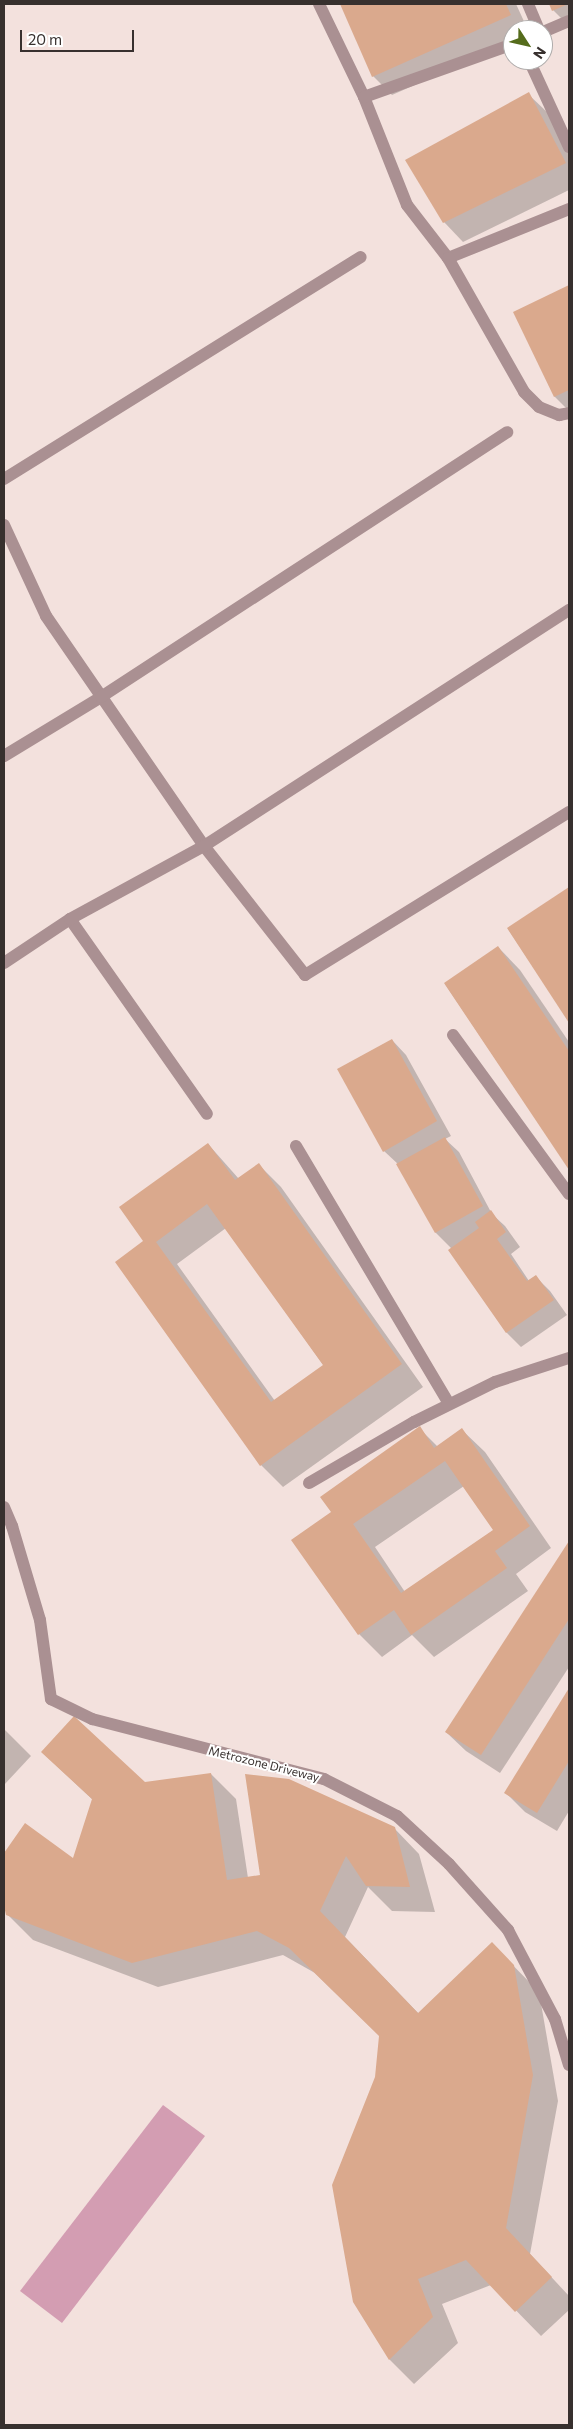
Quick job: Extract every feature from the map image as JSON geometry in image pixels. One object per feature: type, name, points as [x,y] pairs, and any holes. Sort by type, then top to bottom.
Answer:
[{"type":"street","points":[[319,4],[364,97],[407,205],[448,258],[524,392],[540,407],[559,415],[569,413]]},
{"type":"street","points":[[528,4],[535,20]]},
{"type":"street","points":[[553,28],[569,21]]},
{"type":"street","points":[[364,97],[503,48]]},
{"type":"street","points":[[534,70],[569,147]]},
{"type":"street","points":[[448,258],[569,209]]},
{"type":"street","points":[[4,479],[360,257]]},
{"type":"street","points":[[4,756],[102,697],[508,432]]},
{"type":"street","points":[[4,525],[46,616],[204,846],[305,975],[569,812]]},
{"type":"street","points":[[4,963],[70,919],[204,846],[569,610]]},
{"type":"street","points":[[70,919],[207,1114]]},
{"type":"street","points":[[452,1035],[569,1194]]},
{"type":"street","points":[[296,1146],[449,1404]]},
{"type":"street","points":[[309,1483],[414,1422],[449,1404],[495,1382],[569,1358]]},
{"type":"street","name":"Metrozone Driveway","points":[[4,1507],[12,1526],[40,1620],[51,1699],[92,1719],[324,1779],[397,1816],[449,1864],[508,1930],[555,2019],[569,2065]]},
{"type":"shaded area","points":[[163,2105],[205,2136],[62,2323],[20,2291]]},
{"type":"building","points":[[340,4],[506,4],[511,15],[372,77]]},
{"type":"building","points":[[549,4],[568,4],[552,11]]},
{"type":"building","points":[[529,92],[566,163],[443,223],[405,160]]},
{"type":"building","points":[[569,285],[569,390],[554,397],[513,312]]},
{"type":"building","points":[[569,887],[569,1023],[507,928]]},
{"type":"building","points":[[498,946],[569,1051],[569,1170],[444,983]]},
{"type":"building","points":[[392,1039],[437,1121],[383,1152],[337,1069]]},
{"type":"building","points":[[445,1137],[483,1206],[435,1233],[396,1164]]},
{"type":"building","points":[[208,1143],[235,1180],[259,1163],[402,1364],[260,1466],[115,1262],[143,1241],[119,1207]],"holes":[[[207,1204],[323,1365],[271,1402],[156,1242]]]},
{"type":"building","points":[[491,1210],[506,1232],[497,1239],[527,1281],[536,1275],[554,1300],[506,1333],[448,1250],[479,1228],[475,1222]]},
{"type":"building","points":[[420,1426],[434,1448],[462,1428],[530,1526],[495,1551],[507,1568],[411,1635],[394,1610],[358,1635],[291,1540],[331,1512],[320,1497]],"holes":[[[445,1461],[493,1530],[401,1593],[353,1524]]]},
{"type":"building","points":[[569,1541],[569,1619],[481,1755],[445,1732]]},
{"type":"building","points":[[569,1688],[569,1761],[537,1813],[504,1793]]},
{"type":"building","points":[[74,1716],[145,1782],[211,1773],[227,1880],[260,1875],[245,1774],[289,1779],[395,1827],[410,1887],[366,1886],[346,1856],[320,1911],[418,2013],[492,1942],[514,1965],[533,2075],[506,2228],[552,2277],[515,2312],[466,2260],[418,2279],[433,2317],[389,2360],[353,2302],[332,2185],[375,2077],[379,2036],[289,1948],[257,1931],[132,1963],[6,1915],[4,1906],[4,1853],[25,1823],[73,1858],[92,1799],[41,1752]]}]
